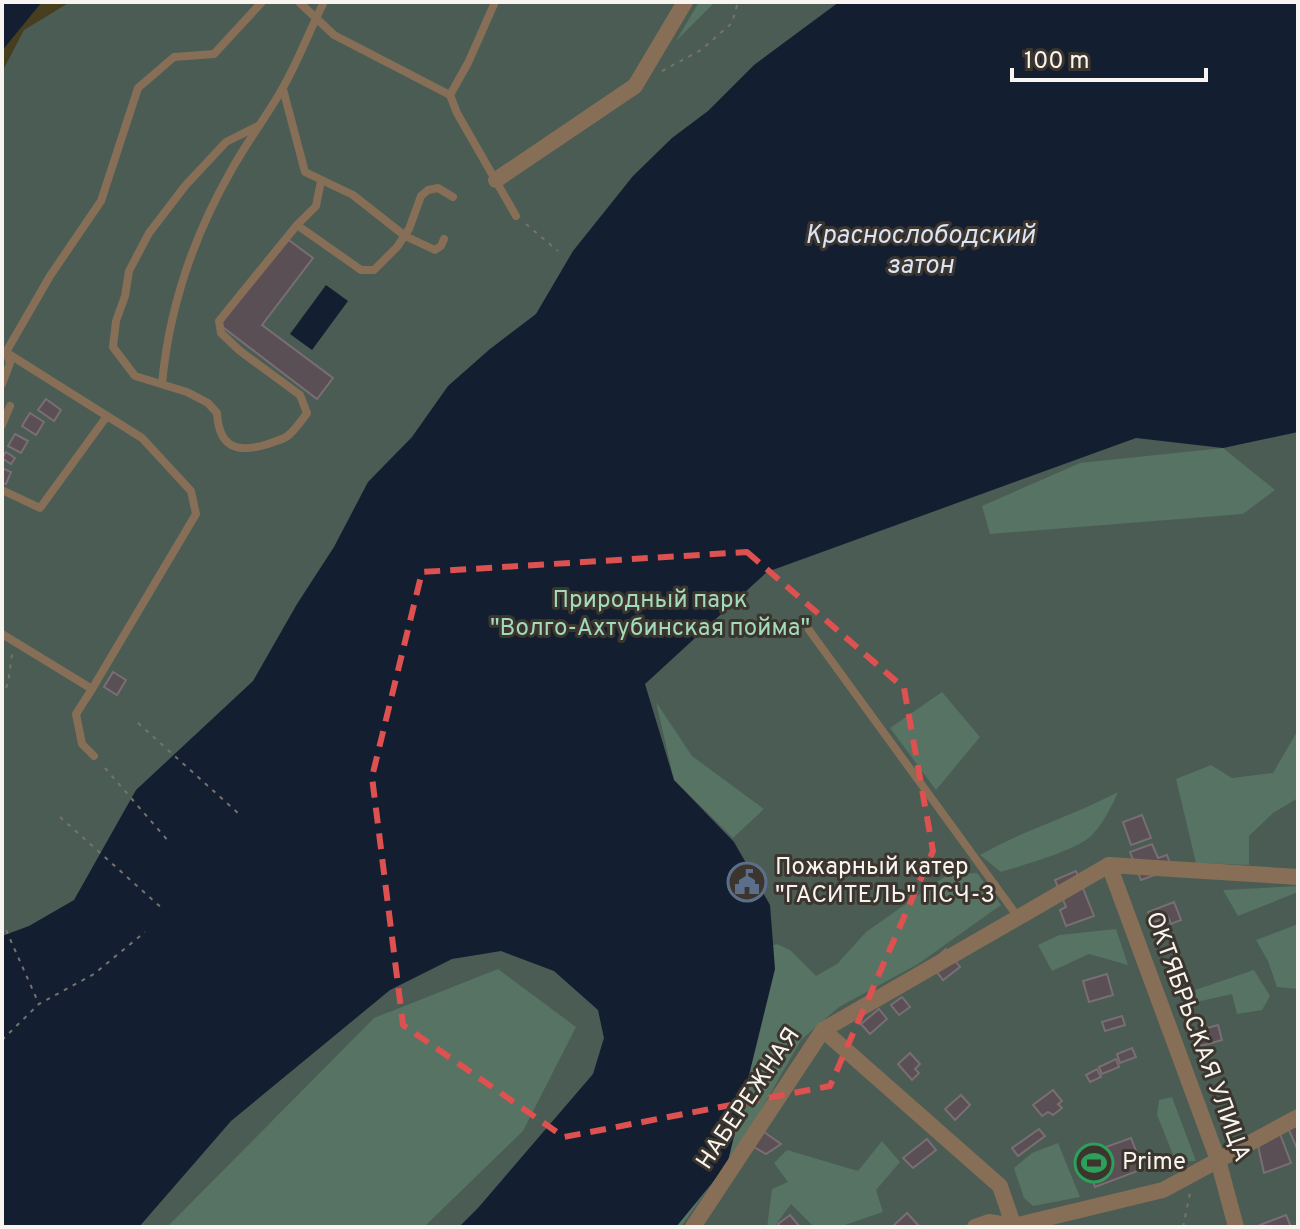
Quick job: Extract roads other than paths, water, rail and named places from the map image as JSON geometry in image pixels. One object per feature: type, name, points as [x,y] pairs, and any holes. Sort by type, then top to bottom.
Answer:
[{"type":"street","points":[[496,180],[635,86],[685,2]]},
{"type":"street","points":[[1109,865],[1298,877]]},
{"type":"street","name":"НАБЕРЕЖНАЯ","points":[[693,1227],[823,1030],[1109,865]]},
{"type":"street","name":"ОКТЯБРЬСКАЯ УЛИЦА","points":[[1109,865],[1218,1160],[1236,1227]]},
{"type":"street","points":[[823,1030],[1000,1186],[1014,1226]]},
{"type":"street","points":[[975,1227],[989,1222],[1014,1226],[1163,1190],[1298,1117]]},
{"type":"lane","points":[[6,352],[50,276],[101,201],[138,88],[174,57],[214,54],[262,2]]},
{"type":"lane","points":[[299,2],[334,35],[357,51],[450,95],[457,113],[516,216]]},
{"type":"lane","points":[[162,384],[166,346],[185,270],[205,219],[283,88],[324,2]]},
{"type":"lane","points":[[450,95],[495,2]]},
{"type":"lane","points":[[283,88],[305,172],[353,195],[405,236],[435,250],[444,239]]},
{"type":"lane","points":[[258,126],[226,142],[185,186],[149,233],[129,271],[125,296],[116,321],[113,347],[135,376],[187,392],[208,403],[217,413],[222,438],[233,448],[255,448],[286,437],[307,413],[300,395],[240,351],[221,333],[219,321],[316,206],[321,181]]},
{"type":"lane","points":[[297,225],[361,270],[374,270],[405,236],[421,196],[428,190],[438,188],[453,197]]},
{"type":"lane","points":[[2,384],[10,363],[6,352]]},
{"type":"lane","points":[[6,352],[142,438],[191,491],[196,514],[76,714],[82,744],[94,756]]},
{"type":"lane","points":[[2,425],[10,406]]},
{"type":"lane","points":[[2,490],[40,508],[107,416]]},
{"type":"lane","points":[[809,630],[1018,918]]},
{"type":"lane","points":[[2,634],[92,689]]},
{"type":"water","points":[[2,2],[42,2],[2,51]]},
{"type":"water","name":"Краснослободский затон","points":[[839,2],[1298,2],[1298,432],[1223,448],[1136,438],[767,572],[645,684],[674,780],[734,842],[770,905],[775,969],[727,1165],[676,1227],[459,1227],[593,1074],[604,1038],[598,1010],[554,971],[501,951],[452,959],[390,990],[231,1121],[139,1227],[2,1227],[2,936],[29,926],[74,900],[136,790],[253,681],[334,547],[368,482],[412,437],[448,386],[536,314],[573,251],[633,176],[672,138],[708,111],[754,65]]},
{"type":"water","points":[[326,285],[348,301],[312,350],[290,334]]},
{"type":"place","name":"Пожарный катер \"ГАСИТЕЛЬ\" ПСЧ-3","points":[[747,882]]},
{"type":"place","name":"Prime","points":[[1094,1163]]},
{"type":"park label","name":"Природный парк \"Волго-Ахтубинская пойма\"","points":[[650,615]]}]
